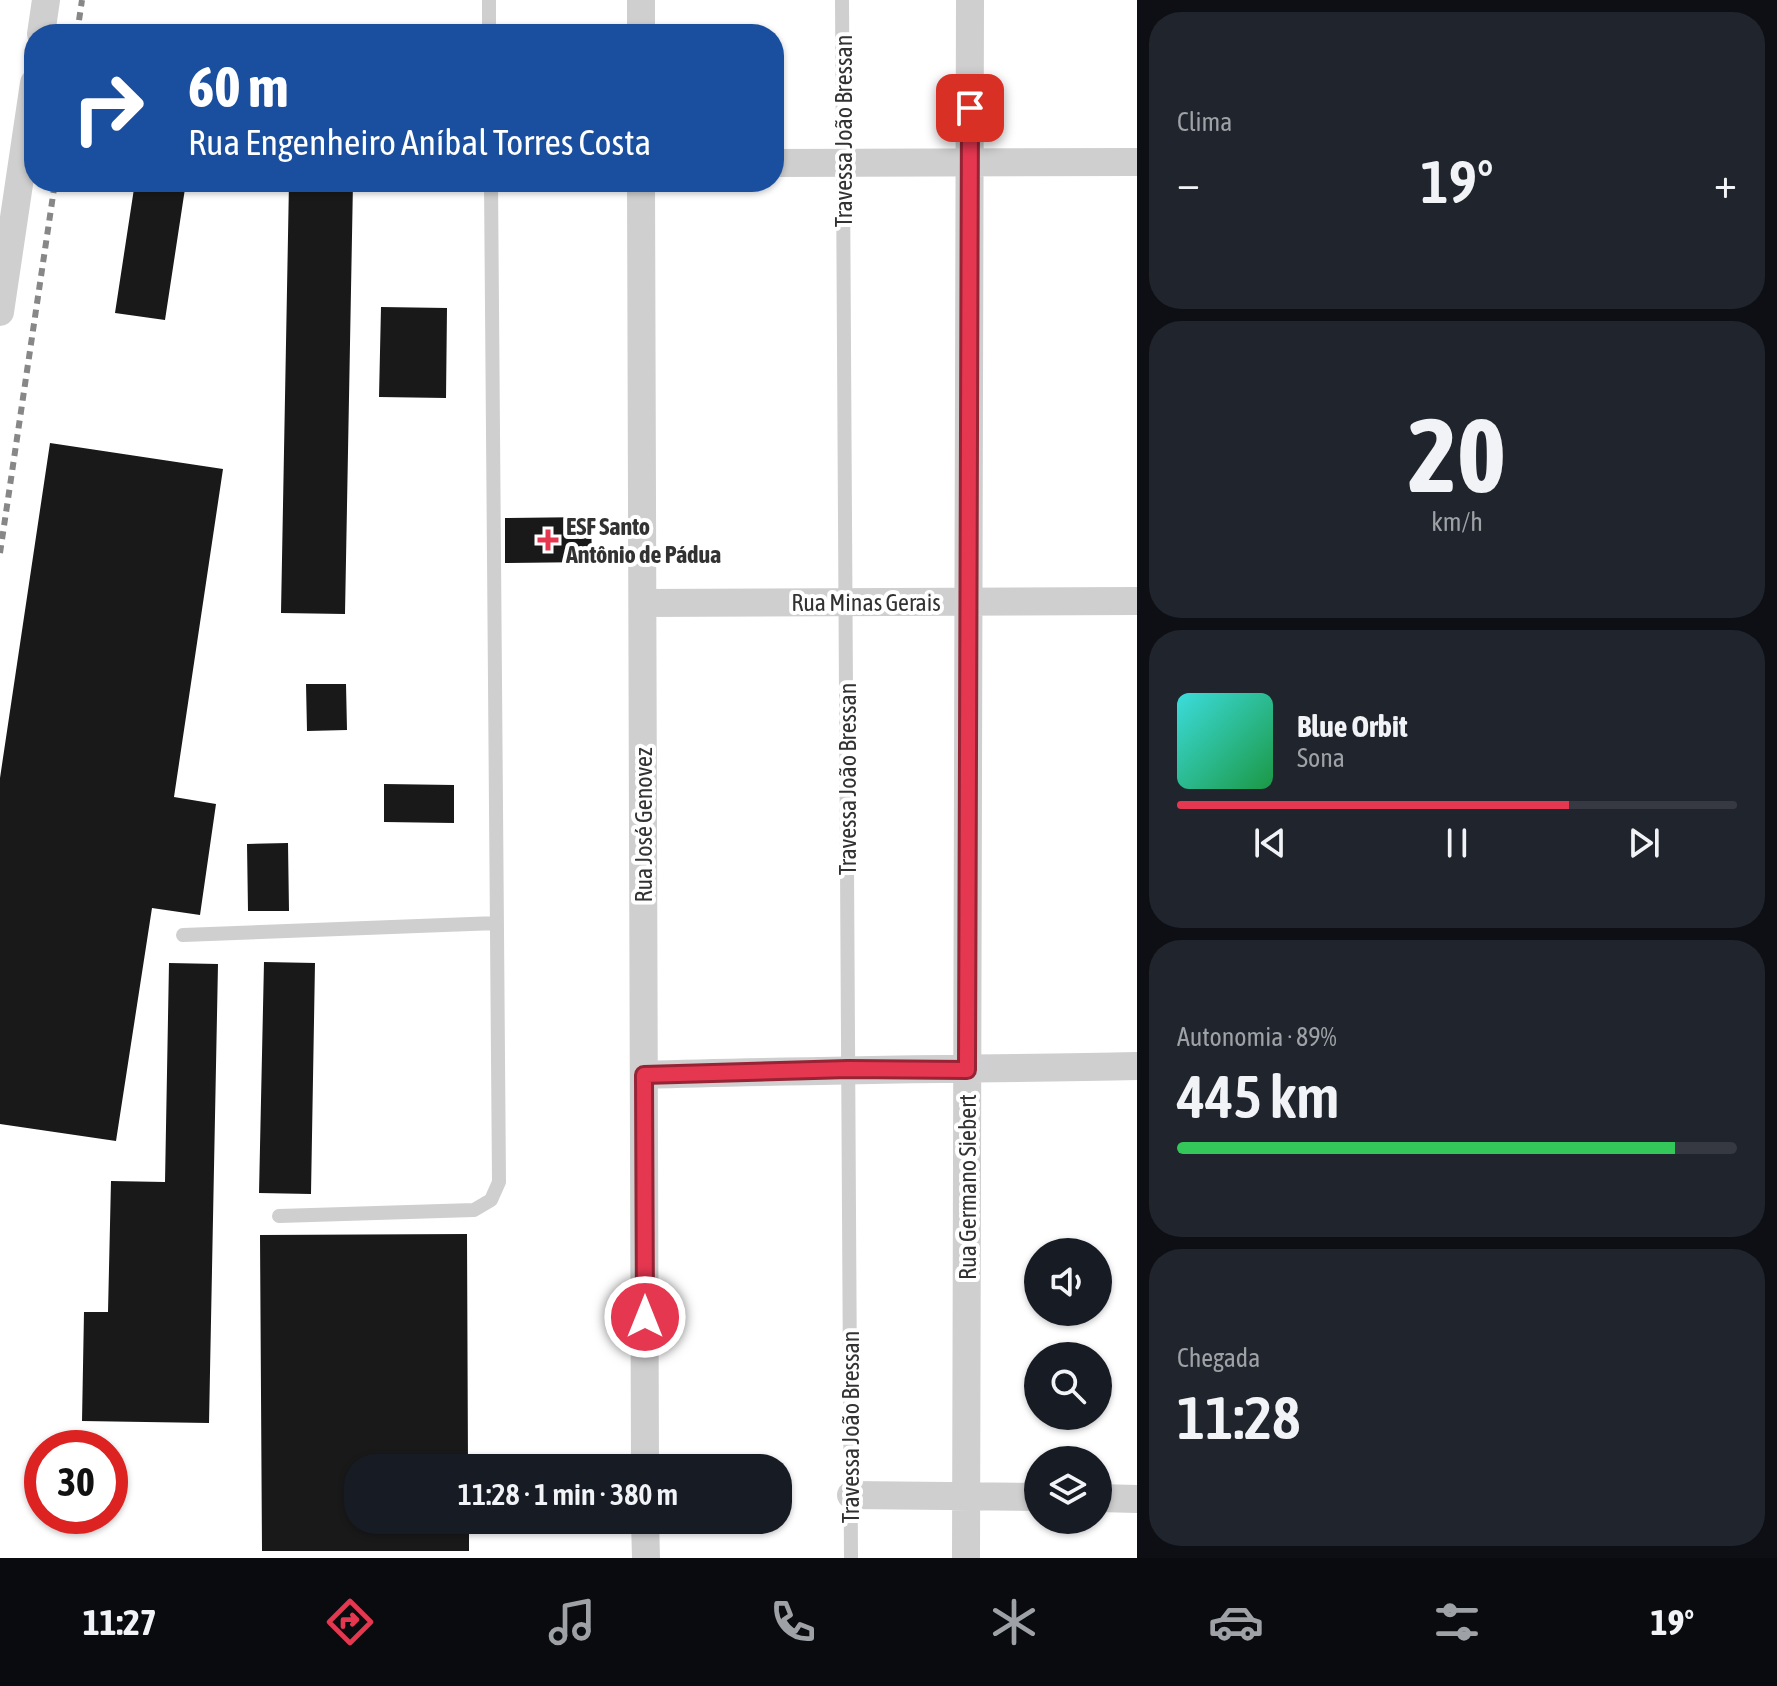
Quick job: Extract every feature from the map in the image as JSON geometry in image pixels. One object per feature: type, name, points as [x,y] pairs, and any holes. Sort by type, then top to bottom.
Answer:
[{"type":"street","points":[[42,24],[46,0]]},
{"type":"street","points":[[641,0],[641,24]]},
{"type":"street","name":"Rua Germano Siebert","points":[[966,1558],[970,0]]},
{"type":"street","points":[[0,312],[7,215],[24,132]]},
{"type":"street","points":[[784,163],[1137,162]]},
{"type":"street","name":"Rua José Genovez","points":[[641,192],[645,1454]]},
{"type":"street","name":"Rua Minas Gerais","points":[[643,603],[1137,601]]},
{"type":"street","points":[[644,1075],[1137,1066]]},
{"type":"street","points":[[851,1495],[1024,1497]]},
{"type":"street","points":[[1112,1498],[1137,1499]]},
{"type":"street","points":[[645,1534],[646,1558]]},
{"type":"lane","points":[[489,0],[489,24]]},
{"type":"lane","name":"Travessa João Bressan","points":[[842,0],[851,1558]]},
{"type":"lane","points":[[279,1216],[474,1210],[491,1200],[499,1182],[491,192]]},
{"type":"lane","points":[[183,935],[497,923]]},
{"type":"building","points":[[133,192],[184,192],[165,320],[115,313]]},
{"type":"building","points":[[289,192],[353,192],[345,614],[281,613]]},
{"type":"building","points":[[381,307],[447,308],[446,398],[379,397]]},
{"type":"building","points":[[50,443],[223,469],[174,797],[216,804],[200,915],[152,908],[116,1141],[0,1124],[0,778]]},
{"type":"building","name":"ESF Santo Antônio de Pádua","points":[[591,517],[592,562],[505,563],[505,518]]},
{"type":"building","points":[[306,684],[346,684],[347,730],[307,731]]},
{"type":"building","points":[[384,784],[454,785],[454,823],[384,822]]},
{"type":"building","points":[[288,843],[289,911],[248,911],[247,844]]},
{"type":"building","points":[[264,962],[315,963],[311,1194],[259,1193]]},
{"type":"building","points":[[169,963],[218,964],[209,1423],[82,1421],[84,1312],[108,1312],[111,1181],[165,1182]]},
{"type":"building","points":[[467,1234],[468,1454],[344,1454],[344,1534],[469,1534],[469,1551],[262,1551],[260,1235]]},
{"type":"railway","points":[[78,24],[82,0]]},
{"type":"railway","points":[[0,553],[54,192]]},
{"type":"place","name":"ESF Santo Antônio de Pádua","points":[[548,540]]},
{"type":"route","points":[[645,1317],[644,1075],[848,1069],[967,1070],[970,108]]}]
